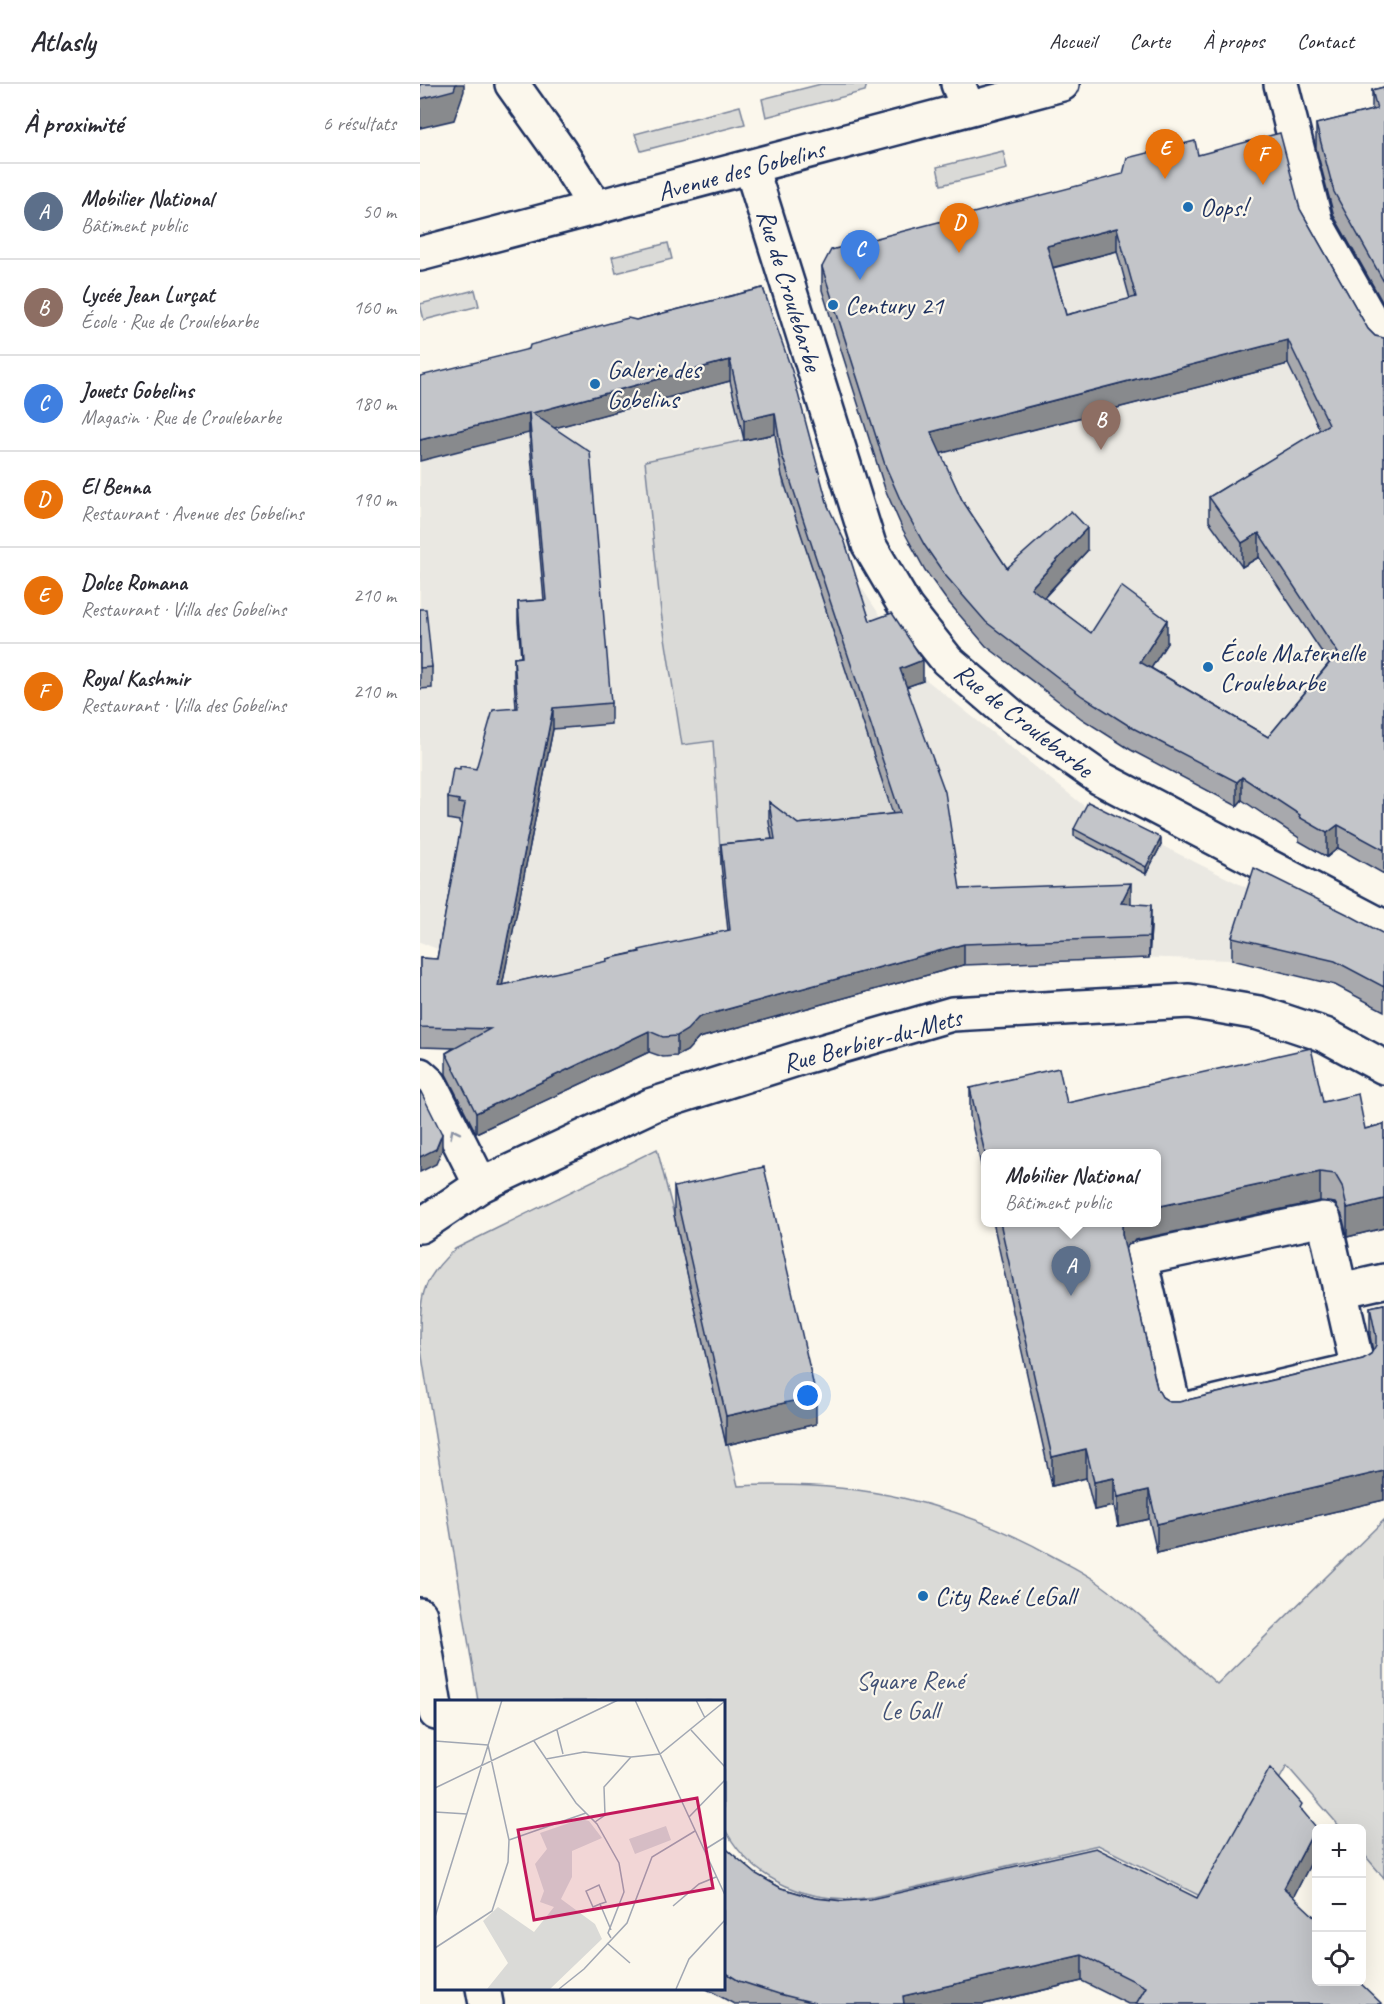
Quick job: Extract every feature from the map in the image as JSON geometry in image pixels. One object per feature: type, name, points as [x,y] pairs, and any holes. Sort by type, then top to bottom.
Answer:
[{"type":"street","points":[[512,84],[559,150],[596,208]]},
{"type":"street","name":"Avenue des Gobelins","points":[[420,254],[751,168],[963,96],[1062,84]]},
{"type":"street","points":[[1281,84],[1316,223],[1384,344]]},
{"type":"street","name":"Rue de Croulebarbe","points":[[751,168],[869,545],[906,608],[947,660],[1014,718],[1100,778],[1384,927]]},
{"type":"street","name":"Rue Berbier-du-Mets","points":[[420,1226],[481,1185],[652,1105],[800,1058],[952,1014],[1189,1001],[1259,1013],[1325,1035],[1384,1067]]},
{"type":"street","points":[[420,1075],[430,1084],[481,1185]]},
{"type":"street","points":[[1324,1219],[1340,1292],[1358,1369],[1175,1412],[1140,1258],[1324,1219]]},
{"type":"street","points":[[1340,1292],[1384,1281]]},
{"type":"street","points":[[420,1615],[435,1707]]},
{"type":"street","points":[[483,1989],[486,2004]]},
{"type":"shaded area","points":[[1102,203],[1245,273],[1329,448],[1384,622],[1237,806],[1131,750],[1026,678],[986,646],[945,598],[925,570],[903,530],[885,488],[863,420],[880,413],[985,234]]},
{"type":"shaded area","points":[[746,295],[843,560],[919,674],[1088,809],[1342,935],[1335,985],[1232,960],[1134,957],[964,965],[696,1039],[687,1051],[677,1056],[663,1057],[651,1051],[480,1131],[458,1083],[475,1075],[442,951],[420,942],[420,380]]},
{"type":"green space","points":[[821,84],[867,84],[865,91],[766,117],[762,99]]},
{"type":"green space","points":[[740,106],[745,124],[641,151],[635,134]]},
{"type":"green space","points":[[1003,151],[1007,169],[941,185],[937,167]]},
{"type":"green space","points":[[668,243],[672,259],[616,273],[612,257]]},
{"type":"green space","points":[[475,290],[479,306],[424,320],[420,304]]},
{"type":"green space","points":[[802,428],[781,468],[784,487],[786,487],[896,822],[721,864],[713,741],[682,745],[661,612],[645,461]]},
{"type":"green space","name":"Square René Le Gall","points":[[657,1149],[726,1444],[728,1444],[738,1486],[781,1485],[863,1491],[942,1508],[980,1521],[1018,1538],[1096,1581],[1143,1618],[1217,1684],[1384,1520],[1384,1878],[1366,1857],[1366,1824],[1338,1824],[1287,1766],[1210,1901],[1098,1845],[873,1897],[828,1898],[786,1886],[767,1875],[749,1862],[724,1827],[724,1700],[478,1700],[420,1344],[424,1290],[443,1260],[455,1249]]},
{"type":"building","points":[[420,84],[456,84],[454,90],[420,99]]},
{"type":"building","points":[[1384,87],[1384,282],[1334,192],[1316,124],[1377,109],[1372,90]]},
{"type":"building","points":[[1280,133],[1300,209],[1368,329],[1375,336],[1384,338],[1384,850],[1338,825],[1327,833],[1299,817],[1300,815],[1242,777],[1237,782],[1131,727],[1082,696],[986,622],[945,575],[925,546],[903,506],[885,465],[822,267],[831,250],[1123,174],[1127,158],[1195,141],[1198,155]],"holes":[[[1117,228],[1136,297],[1066,315],[1047,246]],[[1288,340],[1329,424],[1209,497],[1242,543],[1259,533],[1338,653],[1268,737],[1140,662],[1167,620],[1121,586],[1091,633],[1031,588],[1087,528],[1071,511],[1007,568],[962,500],[931,432]]]},
{"type":"building","points":[[763,288],[792,371],[828,506],[845,542],[870,621],[892,613],[923,660],[900,669],[945,792],[960,889],[1131,883],[1121,903],[1151,905],[1149,937],[964,944],[699,1017],[687,1030],[677,1036],[663,1037],[649,1031],[476,1113],[446,1053],[490,1029],[420,1027],[420,958],[437,959],[465,804],[448,798],[453,768],[460,769],[460,766],[476,769],[493,710],[518,708],[514,658],[522,657],[518,602],[546,600],[529,413],[420,440],[420,376],[529,349],[530,345],[628,318],[636,320]],"holes":[[[730,360],[744,420],[775,413],[782,455],[900,813],[798,824],[769,802],[775,839],[721,844],[730,930],[639,950],[640,952],[606,959],[607,961],[498,986],[553,708],[611,703],[590,452],[532,413]]]},
{"type":"building","points":[[420,609],[426,609],[432,667],[420,668]]},
{"type":"building","points":[[1088,802],[1161,838],[1146,867],[1074,829]]},
{"type":"building","points":[[1254,868],[1384,934],[1384,987],[1335,961],[1232,937]]},
{"type":"building","points":[[1311,1048],[1323,1102],[1358,1094],[1365,1129],[1384,1124],[1384,1199],[1347,1208],[1342,1186],[1335,1174],[1320,1172],[1161,1206],[1161,1149],[984,1149],[970,1088],[1059,1068],[1067,1103]]},
{"type":"building","points":[[420,1090],[442,1134],[436,1149],[420,1157]]},
{"type":"building","points":[[764,1167],[816,1396],[726,1416],[674,1187]]},
{"type":"building","points":[[1001,1227],[1122,1227],[1157,1388],[1162,1397],[1170,1402],[1179,1402],[1363,1359],[1371,1354],[1376,1345],[1370,1307],[1384,1304],[1384,1471],[1157,1524],[1149,1490],[1118,1497],[1114,1478],[1094,1482],[1086,1449],[1052,1457]]},
{"type":"building","points":[[1270,1768],[1302,1804],[1300,1808],[1313,1824],[1312,1835],[1284,1888],[1312,1914],[1312,1986],[1363,1986],[1382,2004],[1136,2004],[1146,1987],[1082,1955],[903,1996],[904,2004],[819,2004],[739,1981],[724,1972],[724,1847],[756,1874],[781,1888],[815,1898],[843,1901],[871,1899],[1096,1848],[1197,1898]]},
{"type":"place","name":"Dolce Romana","points":[[1165,179]]},
{"type":"place","name":"Royal Kashmir","points":[[1263,185]]},
{"type":"place","name":"Oops!","points":[[1188,207]]},
{"type":"place","name":"El Benna","points":[[959,253]]},
{"type":"place","name":"Jouets Gobelins","points":[[860,280]]},
{"type":"place","name":"Century 21","points":[[833,305]]},
{"type":"place","name":"Galerie des Gobelins","points":[[595,384]]},
{"type":"place","name":"Lycée Jean Lurçat","points":[[1101,450]]},
{"type":"place","name":"École Maternelle Croulebarbe","points":[[1208,667]]},
{"type":"place","name":"Mobilier National","points":[[1071,1296]]},
{"type":"place","name":"City René LeGall","points":[[923,1596]]}]
